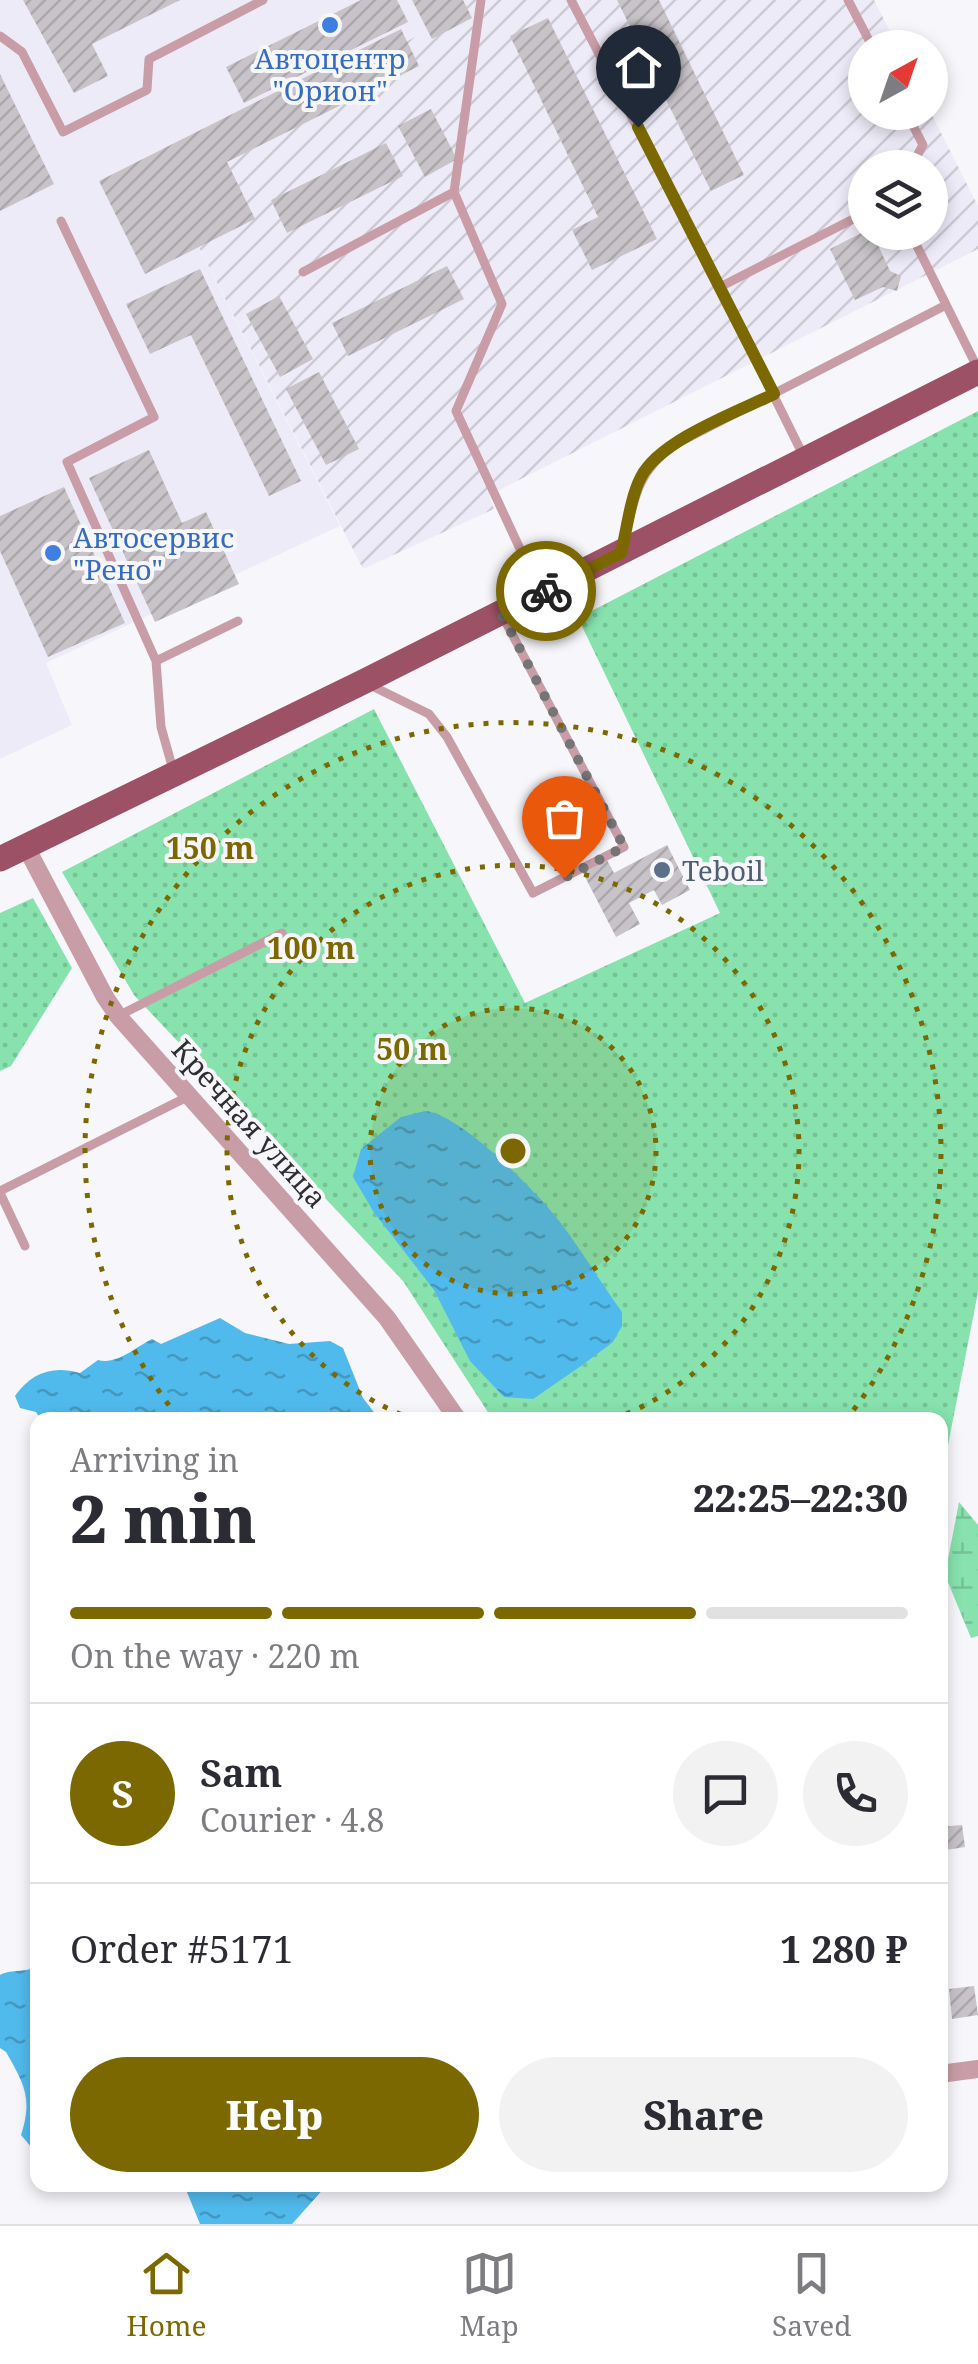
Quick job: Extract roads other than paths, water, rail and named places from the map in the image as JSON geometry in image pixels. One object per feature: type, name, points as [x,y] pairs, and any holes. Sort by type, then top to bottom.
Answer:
[{"type":"main road","points":[[0,859],[621,553],[978,370]]},
{"type":"street","name":"Кречная улица","points":[[26,847],[104,997],[118,1016],[387,1318],[452,1412]]},
{"type":"street","points":[[948,2073],[978,2069]]},
{"type":"lane","points":[[0,36],[22,52],[63,132],[147,90],[149,59],[263,0]]},
{"type":"lane","points":[[480,0],[454,192],[502,304],[456,412],[540,593]]},
{"type":"lane","points":[[572,0],[805,460]]},
{"type":"lane","points":[[848,0],[863,30]]},
{"type":"lane","points":[[302,272],[454,192]]},
{"type":"lane","points":[[62,221],[154,417],[67,462],[156,661],[161,727],[174,775]]},
{"type":"lane","points":[[720,286],[848,222]]},
{"type":"lane","points":[[919,250],[978,370]]},
{"type":"lane","points":[[621,553],[641,477],[656,458],[674,445],[946,305]]},
{"type":"lane","points":[[363,682],[429,714],[447,737],[533,893],[624,847],[501,613]]},
{"type":"lane","points":[[156,661],[238,622]]},
{"type":"lane","points":[[118,1016],[282,933]]},
{"type":"lane","points":[[25,1246],[0,1192],[189,1096]]},
{"type":"water","points":[[425,1111],[440,1115],[478,1140],[535,1193],[568,1233],[622,1312],[622,1326],[613,1342],[533,1399],[504,1397],[470,1361],[434,1290],[373,1211],[353,1177],[361,1149],[401,1117]]},
{"type":"water","points":[[220,1318],[245,1333],[289,1344],[330,1341],[343,1348],[363,1398],[374,1412],[36,1412],[20,1408],[15,1396],[43,1373],[80,1373],[98,1360],[119,1358],[152,1339],[161,1344]]},
{"type":"water","points":[[28,1969],[30,2146],[21,2135],[26,2111],[22,2083],[0,2048],[0,1975]]},
{"type":"water","points":[[187,2192],[321,2192],[292,2224],[200,2224]]},
{"type":"place","name":"Автоцентр \"Орион\"","points":[[330,25]]},
{"type":"place","name":"Автосервис \"Рено\"","points":[[53,553]]},
{"type":"place","name":"Teboil","points":[[662,870]]}]
